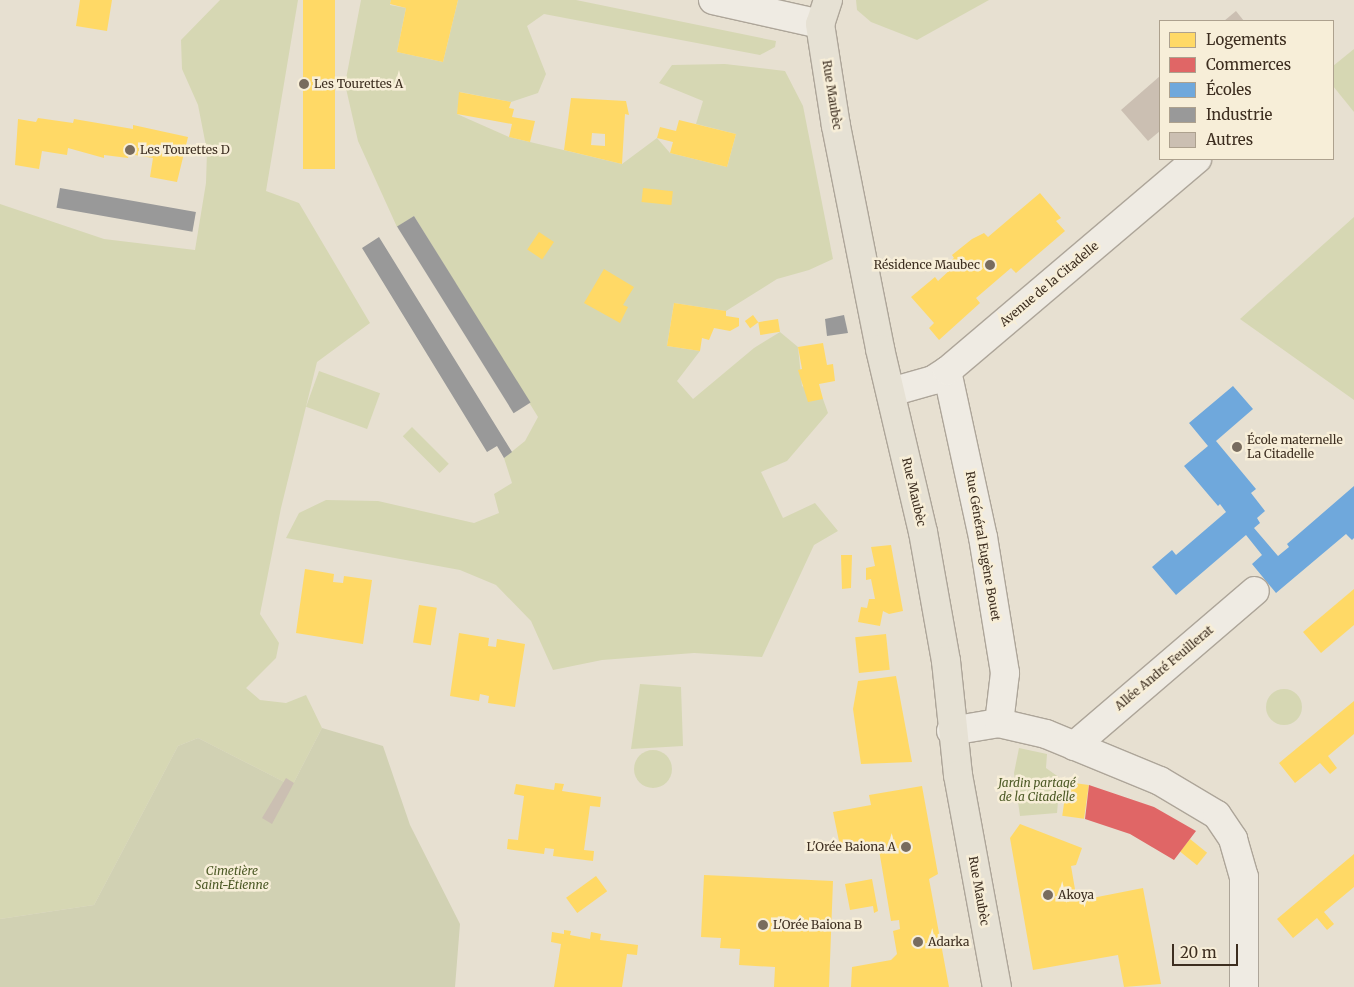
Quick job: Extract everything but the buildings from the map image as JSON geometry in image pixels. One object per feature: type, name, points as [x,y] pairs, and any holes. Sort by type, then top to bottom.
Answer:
[{"type":"main road","name":"Rue Maubèc","points":[[824,12],[844,168],[891,392],[925,541],[946,661],[951,731],[997,987]]},
{"type":"street","points":[[713,0],[824,12]]},
{"type":"street","name":"Avenue de la Citadelle","points":[[891,392],[933,380],[947,371],[1196,160]]},
{"type":"street","name":"Rue Général Eugène Bouet","points":[[947,371],[983,537],[1005,673],[999,723]]},
{"type":"street","name":"Allée André Feuillerat","points":[[1074,746],[1255,591]]},
{"type":"street","points":[[951,731],[999,723],[1046,734],[1160,781],[1217,815],[1232,838],[1244,877],[1244,987]]},
{"type":"green space","points":[[220,0],[298,0],[266,191],[299,203],[370,323],[317,362],[281,508],[260,614],[279,643],[276,658],[246,688],[260,700],[286,703],[306,695],[322,728],[292,786],[198,738],[178,746],[94,905],[0,919],[0,204],[104,239],[195,250],[206,183],[207,151],[198,105],[182,69],[181,40]]},
{"type":"green space","points":[[361,0],[391,0],[390,5],[406,8],[397,52],[443,62],[458,0],[576,0],[776,41],[775,47],[760,55],[544,14],[527,26],[546,74],[538,93],[511,102],[460,92],[457,114],[509,137],[622,164],[657,138],[670,153],[727,167],[736,134],[696,124],[703,101],[659,83],[672,65],[725,64],[785,71],[803,106],[833,259],[809,270],[777,279],[726,311],[674,303],[667,346],[700,351],[677,381],[693,399],[754,348],[780,332],[798,347],[802,386],[823,399],[828,413],[787,461],[761,472],[783,518],[815,503],[838,531],[814,545],[762,657],[694,653],[602,660],[553,670],[531,621],[496,585],[460,570],[286,538],[299,513],[326,500],[378,501],[474,523],[499,513],[494,494],[512,483],[504,458],[525,441],[538,417],[414,216],[397,227],[358,141],[345,84]]},
{"type":"green space","points":[[856,0],[989,0],[917,40],[871,22],[857,10]]},
{"type":"green space","points":[[1354,49],[1354,112],[1334,87],[1334,65]]},
{"type":"green space","points":[[1354,217],[1354,400],[1240,319]]},
{"type":"green space","points":[[319,371],[380,393],[367,429],[306,407]]},
{"type":"green space","points":[[412,427],[449,464],[440,473],[403,436]]},
{"type":"green space","points":[[640,684],[681,687],[683,746],[631,749]]},
{"type":"green space","points":[[1284,689],[1291,690],[1297,694],[1301,700],[1301,714],[1297,720],[1291,724],[1284,725],[1277,724],[1271,720],[1267,714],[1266,707],[1267,700],[1271,694],[1277,690]]},
{"type":"green space","name":"Cimetière Saint-Étienne","points":[[322,728],[383,746],[410,825],[460,924],[455,987],[0,987],[0,919],[94,905],[178,746],[198,738],[292,786]]},
{"type":"green space","name":"Jardin partagé de la Citadelle","points":[[1019,748],[1047,754],[1046,768],[1060,778],[1057,813],[1020,816],[1014,773]]},
{"type":"green space","points":[[653,750],[667,755],[672,769],[667,783],[653,788],[639,783],[634,769],[639,755]]},
{"type":"place","name":"Les Tourettes A","points":[[304,84]]},
{"type":"place","name":"Les Tourettes D","points":[[130,150]]},
{"type":"place","name":"Résidence Maubec","points":[[990,265]]},
{"type":"place","name":"École maternelle La Citadelle","points":[[1237,447]]},
{"type":"place","name":"L'Orée Baiona A","points":[[906,847]]},
{"type":"place","name":"Akoya","points":[[1048,895]]},
{"type":"place","name":"L'Orée Baiona B","points":[[763,925]]},
{"type":"place","name":"Adarka","points":[[918,942]]}]
